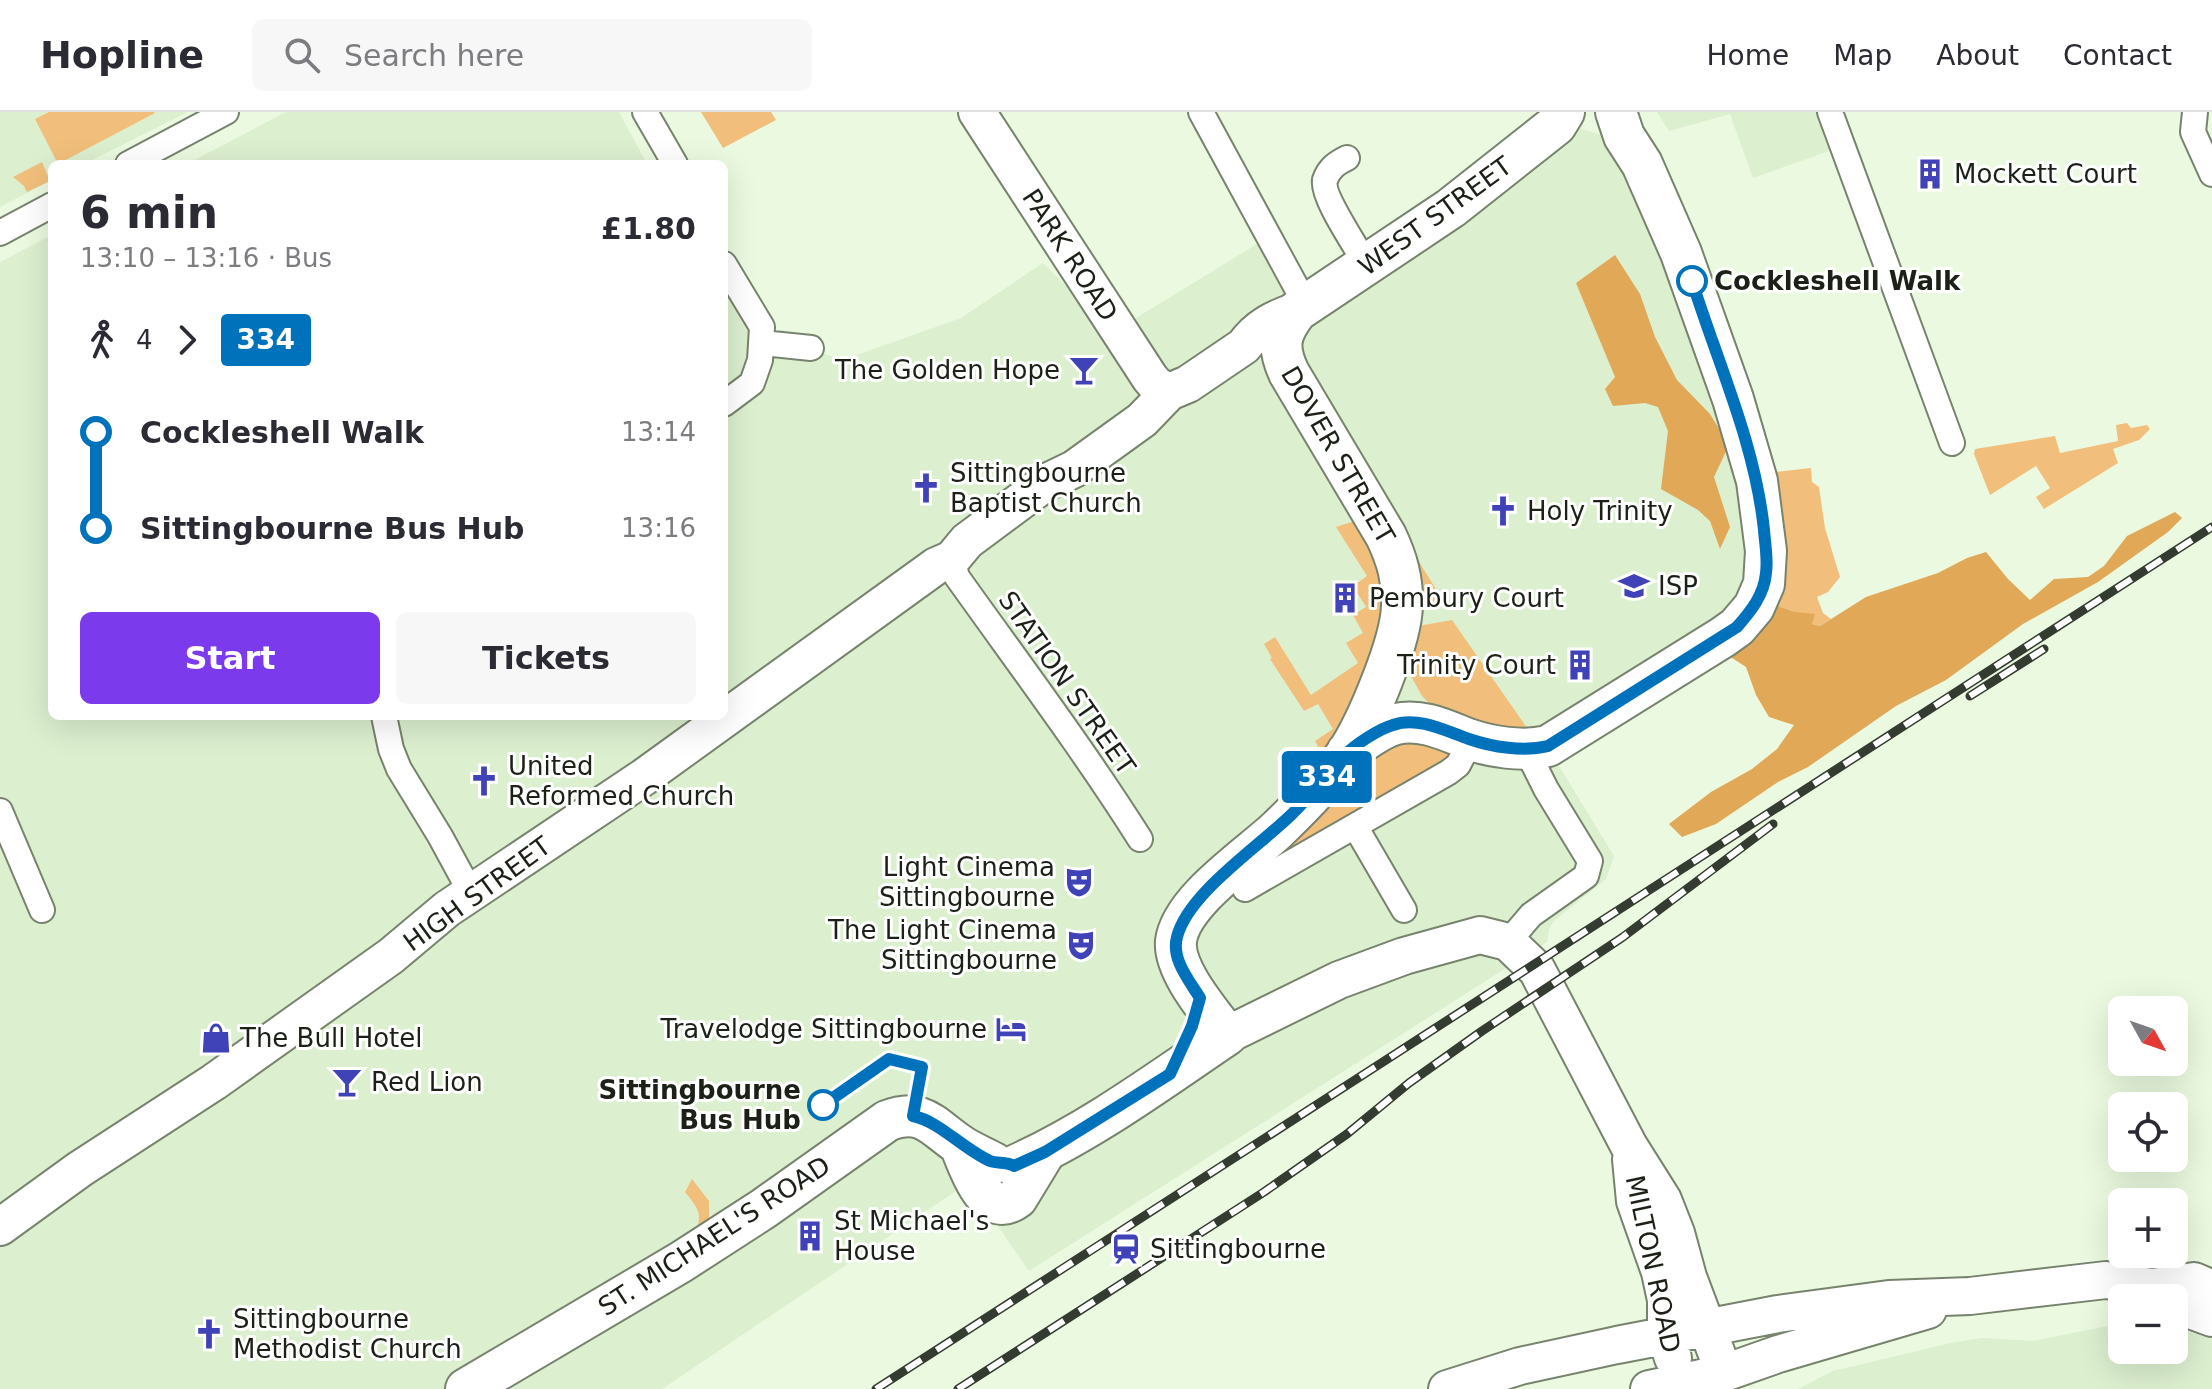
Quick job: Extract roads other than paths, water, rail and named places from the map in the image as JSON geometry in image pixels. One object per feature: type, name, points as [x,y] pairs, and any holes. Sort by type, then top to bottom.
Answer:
[{"type":"main road","name":"PARK ROAD","points":[[977,112],[1150,378],[1169,392]]},
{"type":"main road","points":[[1347,752],[1392,725],[1411,722],[1526,749],[1548,746],[1737,627],[1754,607],[1766,572],[1757,481],[1733,399],[1677,242],[1642,164],[1620,124],[1560,118]]},
{"type":"main road","name":"WEST STREET","points":[[1302,308],[1451,208],[1560,118]]},
{"type":"main road","points":[[952,559],[967,541],[1045,483],[1074,469],[1142,420],[1169,392],[1262,350],[1285,330],[1302,308]]},
{"type":"main road","name":"DOVER STREET","points":[[1227,1035],[1177,959],[1176,939],[1201,897],[1295,811],[1347,752],[1377,693],[1402,609],[1398,561],[1386,536],[1289,373],[1262,350]]},
{"type":"main road","name":"HIGH STREET","points":[[728,716],[936,566],[952,559]]},
{"type":"main road","points":[[1398,630],[1400,663],[1407,684],[1419,703],[1456,734]]},
{"type":"main road","name":"HIGH STREET","points":[[0,1227],[80,1169],[214,1082],[391,956],[428,923],[723,720]]},
{"type":"main road","points":[[1227,1035],[1339,980],[1404,956],[1480,935],[1508,942]]},
{"type":"main road","name":"MILTON ROAD","points":[[1508,942],[1537,970],[1629,1146],[1663,1200],[1726,1381]]},
{"type":"main road","points":[[1170,1074],[1192,1026],[1200,998]]},
{"type":"main road","name":"ST. MICHAEL'S ROAD","points":[[466,1389],[681,1262],[763,1209],[887,1121],[898,1117],[923,1118],[1002,1167],[1170,1074],[1227,1035]]},
{"type":"main road","name":"MILTON ROAD","points":[[1629,1146],[1635,1201],[1660,1272],[1666,1300],[1671,1387]]},
{"type":"main road","points":[[1447,1389],[1520,1366],[1778,1314],[1889,1299],[1970,1296],[2106,1280],[2122,1284]]},
{"type":"main road","points":[[2188,1284],[2194,1281],[2212,1289]]},
{"type":"main road","points":[[1671,1387],[1726,1381],[1778,1354],[1885,1325],[1970,1296]]},
{"type":"main road","points":[[2188,1309],[2212,1318]]},
{"type":"street","points":[[155,158],[226,112]]},
{"type":"street","points":[[645,112],[673,160]]},
{"type":"street","points":[[1201,112],[1302,308]]},
{"type":"street","points":[[1830,112],[1952,443]]},
{"type":"street","points":[[2195,112],[2193,132],[2212,174]]},
{"type":"street","points":[[1347,158],[1333,166],[1324,182],[1328,198],[1367,266]]},
{"type":"street","points":[[0,233],[48,207]]},
{"type":"street","points":[[728,271],[762,327],[760,360],[752,383],[728,401]]},
{"type":"street","points":[[762,343],[811,348]]},
{"type":"street","name":"STATION STREET","points":[[952,559],[957,577],[1071,739],[1093,764],[1140,839]]},
{"type":"street","points":[[385,720],[399,769],[471,893]]},
{"type":"street","points":[[1245,889],[1449,772],[1458,765],[1456,734]]},
{"type":"street","points":[[1508,942],[1531,915],[1586,876],[1590,861],[1546,789],[1526,749]]},
{"type":"street","points":[[0,811],[42,910]]},
{"type":"street","points":[[1355,826],[1404,910]]},
{"type":"railway","points":[[876,1389],[2212,527]]},
{"type":"railway","points":[[1970,696],[2044,649]]},
{"type":"railway","points":[[958,1389],[1264,1192],[1347,1134],[1409,1083],[1482,1031],[1623,937],[1773,824]]},
{"type":"place","name":"Mockett Court","points":[[1930,174]]},
{"type":"place","name":"Cockleshell Walk","points":[[1692,281]]},
{"type":"place","name":"The Golden Hope","points":[[1084,370]]},
{"type":"place","name":"Sittingbourne Baptist Church","points":[[926,488]]},
{"type":"place","name":"Holy Trinity","points":[[1503,511]]},
{"type":"place","name":"ISP","points":[[1634,586]]},
{"type":"place","name":"Pembury Court","points":[[1345,598]]},
{"type":"place","name":"Trinity Court","points":[[1580,665]]},
{"type":"place","name":"United Reformed Church","points":[[484,781]]},
{"type":"place","name":"Light Cinema Sittingbourne","points":[[1079,882]]},
{"type":"place","name":"The Light Cinema Sittingbourne","points":[[1081,945]]},
{"type":"place","name":"Travelodge Sittingbourne","points":[[1011,1029]]},
{"type":"place","name":"The Bull Hotel","points":[[216,1038]]},
{"type":"place","name":"Red Lion","points":[[347,1082]]},
{"type":"place","name":"Sittingbourne Bus Hub","points":[[823,1105]]},
{"type":"place","name":"St Michael's House","points":[[810,1236]]},
{"type":"place","name":"Sittingbourne","points":[[1126,1249]]},
{"type":"place","name":"Sittingbourne Methodist Church","points":[[209,1334]]}]
